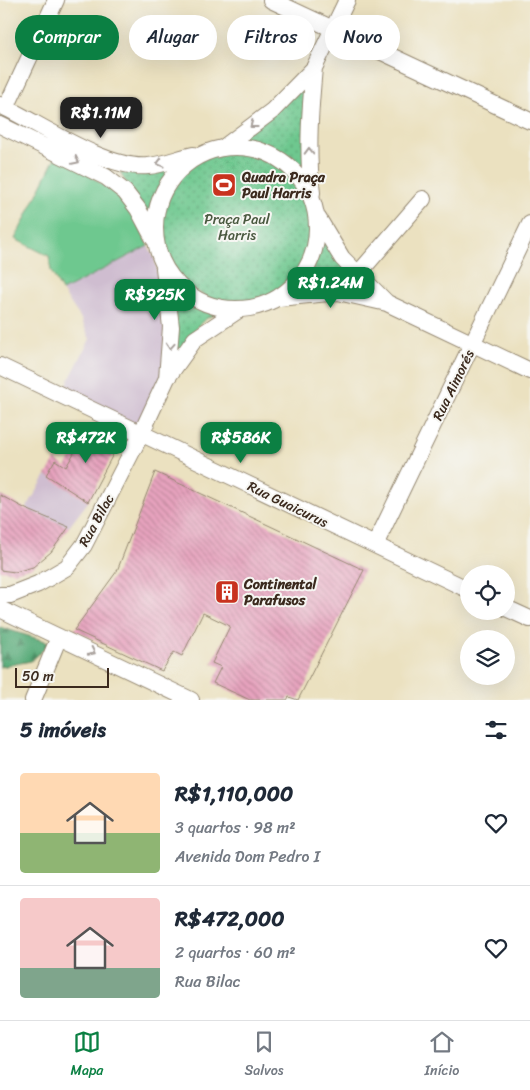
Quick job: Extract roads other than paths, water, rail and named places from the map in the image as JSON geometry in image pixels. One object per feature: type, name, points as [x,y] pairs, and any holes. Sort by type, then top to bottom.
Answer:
[{"type":"street","points":[[56,0],[3,106],[88,150],[113,161],[131,165],[149,166],[232,146],[258,149],[281,159],[300,176],[314,207],[342,258],[386,303]]},
{"type":"street","points":[[271,0],[325,25]]},
{"type":"street","points":[[340,15],[347,0]]},
{"type":"street","points":[[161,255],[155,231],[157,206],[168,182],[185,164],[215,149],[272,111],[314,68],[325,45]]},
{"type":"street","points":[[399,60],[530,121]]},
{"type":"street","points":[[0,125],[106,177],[125,192],[138,209],[173,278],[192,296],[215,307],[240,310],[262,305],[288,292],[305,273],[316,250],[318,230],[308,140],[314,68]]},
{"type":"street","points":[[358,274],[423,199]]},
{"type":"street","name":"Rua Aimorés","points":[[376,545],[530,224]]},
{"type":"street","name":"Rua Bilac","points":[[161,255],[171,327],[167,378]]},
{"type":"street","points":[[276,298],[338,292],[386,303],[530,371]]},
{"type":"street","name":"Rua Bilac","points":[[0,596],[38,584],[66,567],[84,545],[141,434],[167,378],[195,339],[240,310]]},
{"type":"street","name":"Rua Guaicurus","points":[[0,366],[460,586]]},
{"type":"street","points":[[0,609],[191,700]]},
{"type":"street","points":[[515,612],[530,619]]},
{"type":"street","points":[[33,700],[59,637]]},
{"type":"place","name":"Quadra Praça Paul Harris","points":[[224,185]]},
{"type":"place","name":"Continental Parafusos","points":[[227,592]]},
{"type":"park label","name":"Praça Paul Harris","points":[[237,227]]}]
